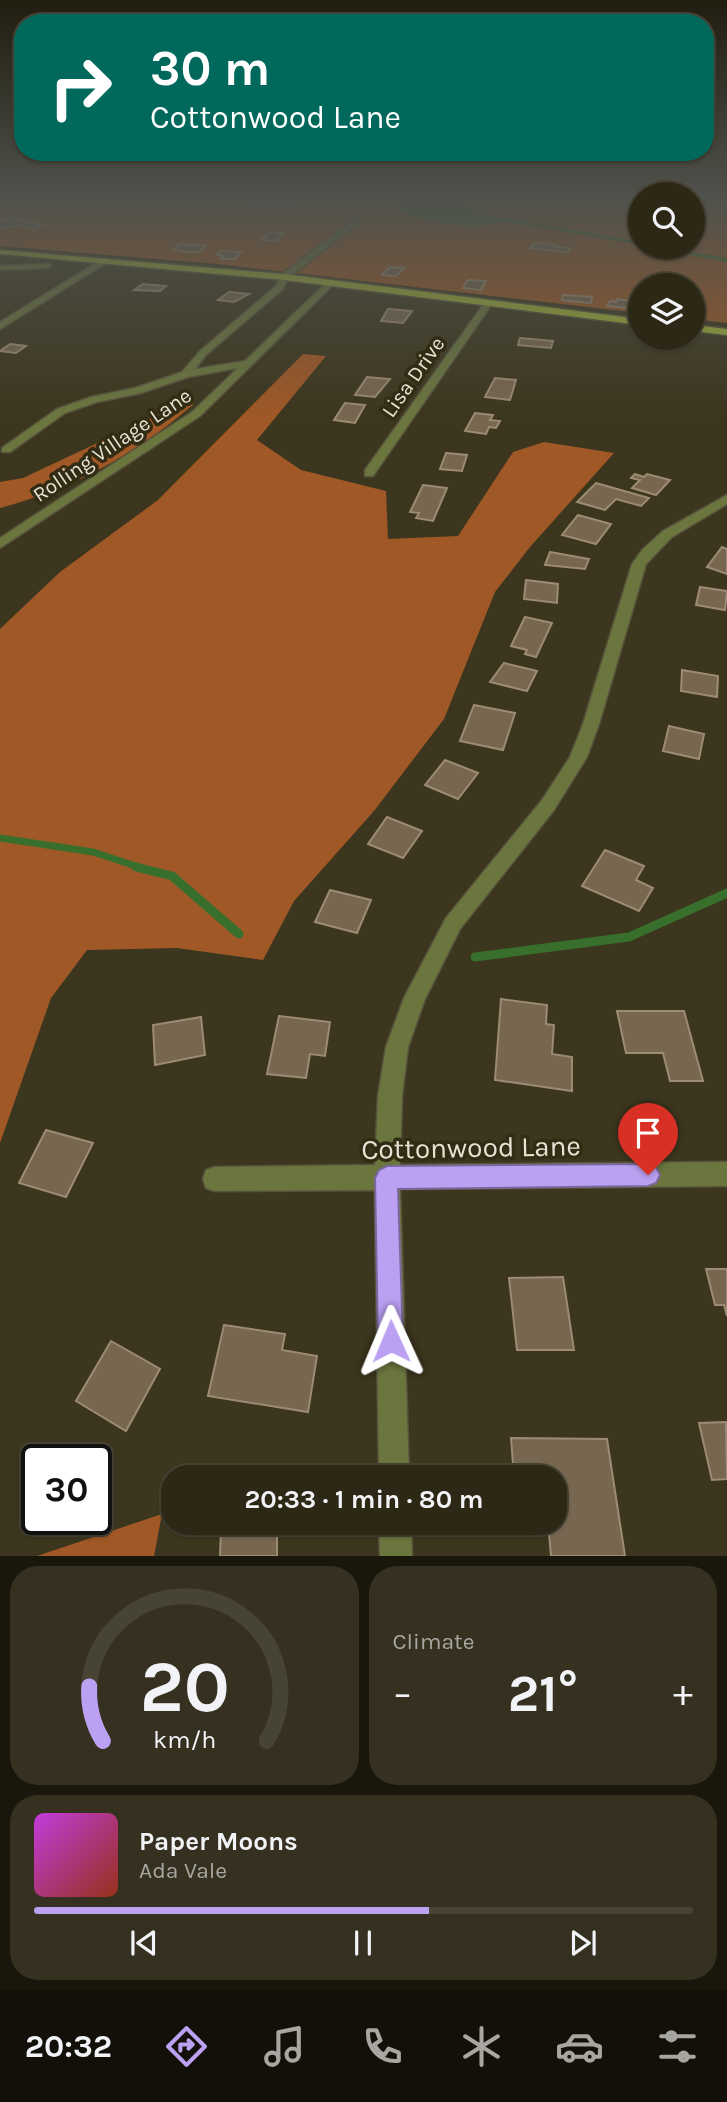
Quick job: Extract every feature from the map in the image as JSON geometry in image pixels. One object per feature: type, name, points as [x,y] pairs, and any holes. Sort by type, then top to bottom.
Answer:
[{"type":"main road","points":[[249,274],[628,321]]},
{"type":"main road","points":[[705,329],[727,332]]},
{"type":"street","points":[[0,326],[85,274]]},
{"type":"street","points":[[186,374],[204,353],[280,287],[288,274]]},
{"type":"street","name":"Rolling Village Lane","points":[[0,544],[196,414],[331,283]]},
{"type":"street","name":"Lisa Drive","points":[[369,473],[488,304]]},
{"type":"street","points":[[6,450],[61,411],[95,399],[136,391],[186,374],[250,363]]},
{"type":"street","points":[[394,1465],[387,1178],[390,1096],[397,1047],[415,999],[468,901],[548,805],[570,771],[591,724],[639,564],[646,552],[671,530],[727,499]]},
{"type":"street","name":"Cottonwood Lane","points":[[215,1179],[727,1174]]},
{"type":"street","points":[[395,1535],[396,1556]]},
{"type":"shaded area","points":[[300,274],[628,274],[628,312]]},
{"type":"shaded area","points":[[705,274],[727,274],[727,323],[705,320]]},
{"type":"shaded area","points":[[303,354],[326,356],[257,440],[301,470],[386,491],[388,539],[458,536],[513,452],[544,442],[614,453],[530,547],[495,592],[444,719],[374,811],[294,901],[263,960],[177,948],[87,950],[51,998],[0,1143],[0,629],[60,572],[158,500]]},
{"type":"shaded area","points":[[191,399],[193,405],[170,423],[102,468],[54,490],[0,508],[0,482],[23,478]]},
{"type":"shaded area","points":[[161,1514],[154,1556],[37,1556],[100,1535],[112,1535],[112,1531]]},
{"type":"building","points":[[468,280],[486,281],[481,290],[463,288]]},
{"type":"building","points":[[143,284],[166,286],[160,291],[134,290]]},
{"type":"building","points":[[229,292],[249,294],[234,302],[218,300]]},
{"type":"building","points":[[563,295],[592,297],[591,303],[562,300]]},
{"type":"building","points":[[617,299],[628,301],[628,308],[607,306],[610,301],[616,302]]},
{"type":"building","points":[[388,309],[412,311],[403,323],[381,321]]},
{"type":"building","points":[[520,338],[553,341],[551,348],[518,345]]},
{"type":"building","points":[[10,344],[26,346],[16,353],[0,351]]},
{"type":"building","points":[[367,377],[390,379],[375,397],[355,395]]},
{"type":"building","points":[[495,378],[516,380],[510,400],[485,397]]},
{"type":"building","points":[[345,403],[365,405],[355,423],[334,420]]},
{"type":"building","points":[[475,413],[493,415],[490,420],[500,421],[496,428],[489,427],[486,434],[465,431]]},
{"type":"building","points":[[446,453],[467,455],[462,471],[440,469]]},
{"type":"building","points":[[635,474],[670,480],[656,495],[632,488],[640,480],[631,478]]},
{"type":"building","points":[[596,483],[649,498],[641,506],[616,499],[605,510],[577,502]]},
{"type":"building","points":[[423,485],[447,488],[433,521],[416,518],[419,513],[410,512]]},
{"type":"building","points":[[578,515],[611,524],[596,544],[562,535]]},
{"type":"building","points":[[722,547],[727,549],[727,574],[707,567]]},
{"type":"building","points":[[550,552],[589,559],[585,569],[545,565]]},
{"type":"building","points":[[526,580],[558,584],[557,603],[524,599]]},
{"type":"building","points":[[700,587],[727,591],[725,610],[696,605]]},
{"type":"building","points":[[525,617],[552,623],[536,657],[525,654],[527,650],[511,646]]},
{"type":"building","points":[[504,663],[537,671],[527,691],[490,682]]},
{"type":"building","points":[[682,670],[718,676],[717,697],[681,691]]},
{"type":"building","points":[[474,705],[515,713],[503,750],[460,741]]},
{"type":"building","points":[[669,726],[704,734],[699,759],[663,751]]},
{"type":"building","points":[[445,760],[478,773],[458,799],[425,785]]},
{"type":"building","points":[[387,817],[422,831],[403,858],[368,844]]},
{"type":"building","points":[[605,850],[644,866],[636,880],[653,888],[639,911],[582,886]]},
{"type":"building","points":[[330,890],[371,900],[357,933],[315,922]]},
{"type":"building","points":[[501,999],[547,1005],[546,1024],[554,1025],[552,1054],[572,1057],[572,1091],[495,1080]]},
{"type":"building","points":[[617,1011],[684,1011],[703,1081],[670,1081],[663,1053],[626,1053]]},
{"type":"building","points":[[279,1016],[330,1022],[325,1056],[310,1054],[306,1078],[267,1074]]},
{"type":"building","points":[[201,1017],[205,1055],[155,1065],[153,1025]]},
{"type":"building","points":[[46,1130],[93,1143],[66,1197],[19,1183]]},
{"type":"building","points":[[706,1269],[727,1269],[727,1316],[724,1305],[715,1305]]},
{"type":"building","points":[[563,1277],[574,1350],[517,1350],[509,1278]]},
{"type":"building","points":[[224,1325],[285,1334],[282,1350],[317,1356],[308,1412],[208,1396]]},
{"type":"building","points":[[111,1341],[160,1369],[126,1431],[76,1401]]},
{"type":"building","points":[[726,1422],[727,1479],[712,1480],[699,1423]]},
{"type":"building","points":[[511,1438],[607,1439],[625,1556],[551,1556],[549,1535],[567,1535],[567,1465],[513,1465]]},
{"type":"building","points":[[221,1535],[277,1535],[277,1556],[220,1556]]},
{"type":"waterway","points":[[0,838],[93,852],[145,869]]},
{"type":"waterway","points":[[136,867],[172,876],[239,934]]},
{"type":"waterway","points":[[475,957],[629,937],[727,893]]},
{"type":"route","points":[[391,1341],[387,1178],[648,1175]]}]
